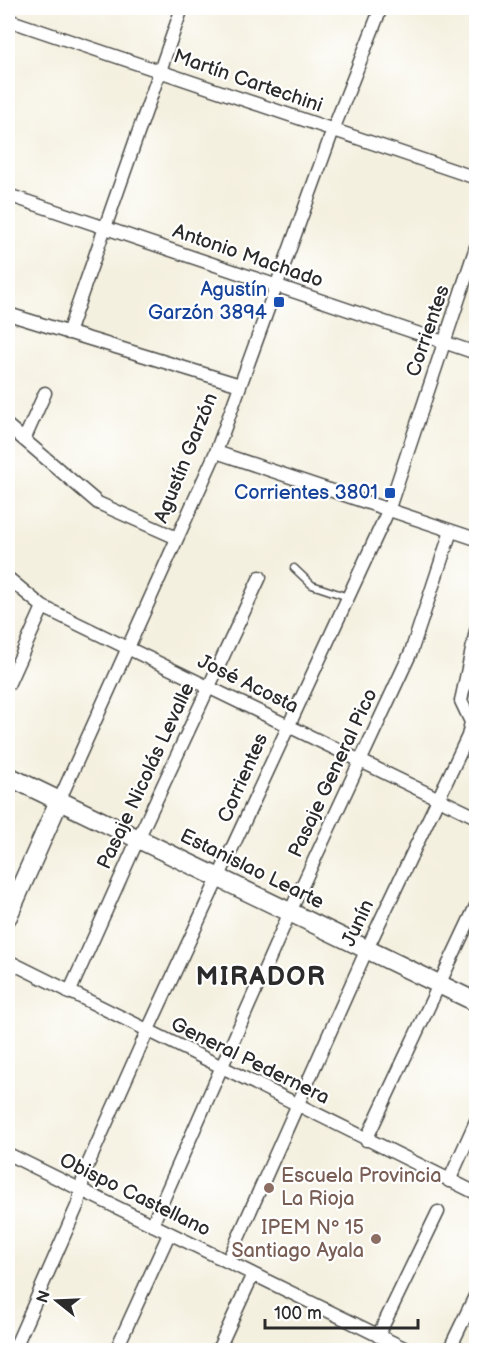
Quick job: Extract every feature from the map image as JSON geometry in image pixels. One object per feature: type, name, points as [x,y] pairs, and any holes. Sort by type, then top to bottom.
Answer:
[{"type":"main road","name":"Estanislao Learte","points":[[8,776],[477,1002]]},
{"type":"main road","name":"Agustín Garzón","points":[[8,916],[59,801]]},
{"type":"street","points":[[8,19],[11,8]]},
{"type":"street","points":[[68,333],[182,8]]},
{"type":"street","name":"Agustín Garzón","points":[[59,801],[216,452],[275,286],[381,8]]},
{"type":"street","points":[[472,8],[477,9]]},
{"type":"street","name":"Martín Cartechini","points":[[8,19],[477,178]]},
{"type":"street","name":"Antonio Machado","points":[[8,195],[477,353]]},
{"type":"street","name":"Corrientes","points":[[14,1350],[78,1204],[85,1171],[388,511],[477,248]]},
{"type":"street","points":[[8,314],[240,385]]},
{"type":"street","points":[[24,440],[45,393]]},
{"type":"street","points":[[8,426],[98,503],[177,538]]},
{"type":"street","points":[[216,452],[477,539]]},
{"type":"street","name":"Pasaje General Pico","points":[[152,1226],[290,912],[411,652],[451,531]]},
{"type":"street","name":"Pasaje Nicolás Levalle","points":[[69,993],[260,577]]},
{"type":"street","name":"José Acosta","points":[[8,578],[43,607],[477,817]]},
{"type":"street","points":[[8,685],[43,607]]},
{"type":"street","name":"Junín","points":[[228,1261],[367,949],[474,723],[460,701],[477,632]]},
{"type":"street","points":[[366,1140],[477,906]]},
{"type":"street","name":"General Pedernera","points":[[8,962],[449,1181],[477,1192]]},
{"type":"street","points":[[449,1181],[477,1121]]},
{"type":"street","name":"Obispo Castellano","points":[[8,1154],[408,1350]]},
{"type":"street","points":[[378,1336],[438,1212]]},
{"type":"street","points":[[116,1350],[169,1234]]},
{"type":"street","points":[[218,1350],[254,1274]]},
{"type":"street","points":[[449,1350],[477,1294]]},
{"type":"lane","points":[[294,568],[312,585],[349,597]]},
{"type":"place","name":"Agustín Garzón 3894","points":[[279,302]]},
{"type":"place","name":"Corrientes 3801","points":[[390,493]]},
{"type":"place","name":"Escuela Provincia La Rioja","points":[[269,1188]]},
{"type":"place","name":"IPEM Nº 15 Santiago Ayala","points":[[376,1239]]},
{"type":"district","name":"MIRADOR","points":[[261,977]]}]
